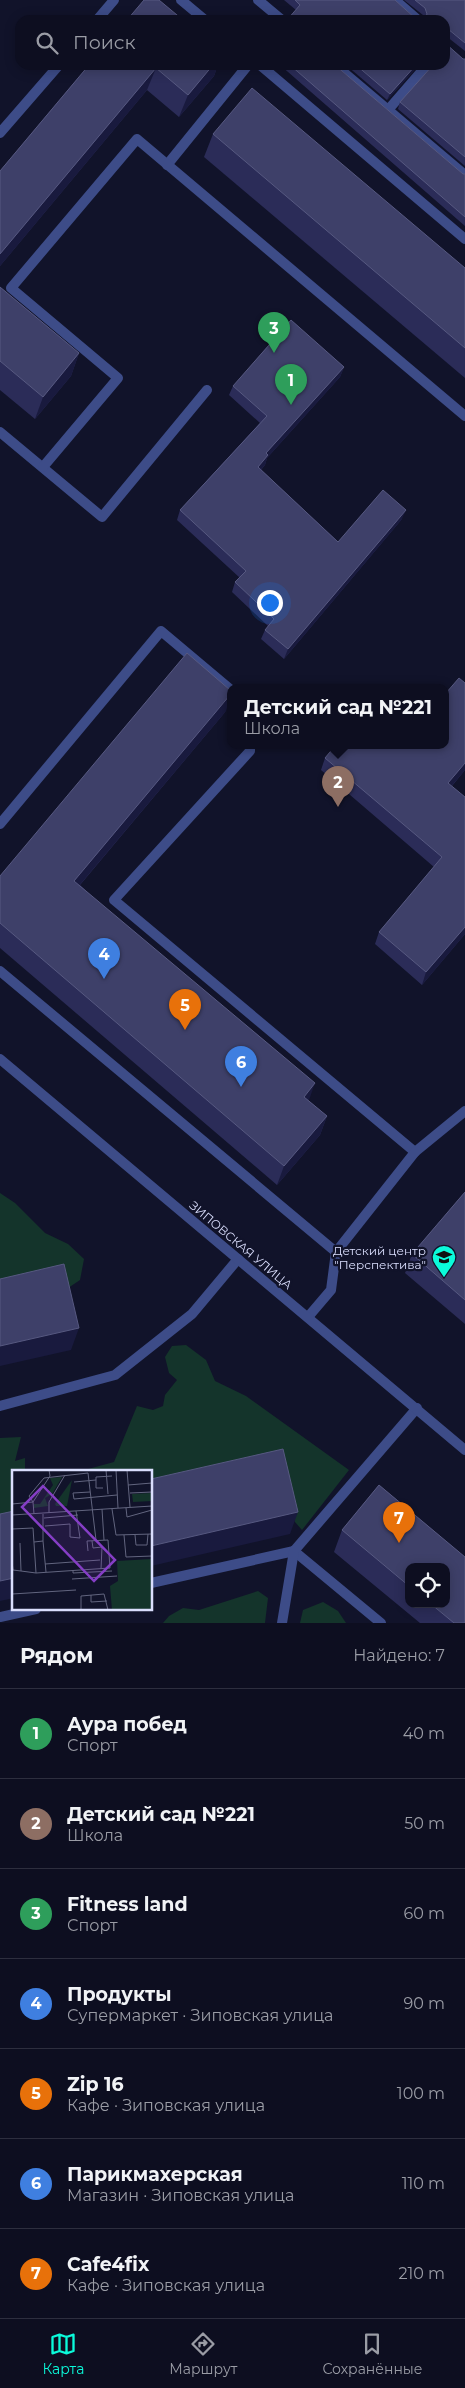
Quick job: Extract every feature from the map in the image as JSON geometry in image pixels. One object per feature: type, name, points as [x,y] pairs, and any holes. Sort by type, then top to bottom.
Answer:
[{"type":"street","points":[[101,15],[114,0]]},
{"type":"street","points":[[181,0],[199,15]]},
{"type":"street","points":[[258,0],[276,15]]},
{"type":"street","points":[[395,0],[412,15]]},
{"type":"street","points":[[0,134],[55,70]]},
{"type":"street","points":[[167,165],[244,70]]},
{"type":"street","points":[[266,70],[465,239]]},
{"type":"street","points":[[341,70],[465,175]]},
{"type":"street","points":[[388,110],[422,70]]},
{"type":"street","points":[[43,467],[118,378],[11,288],[137,139],[465,416]]},
{"type":"street","points":[[0,432],[102,517],[207,390]]},
{"type":"street","points":[[0,824],[161,631],[227,686]]},
{"type":"street","points":[[250,749],[114,900],[415,1152]]},
{"type":"street","points":[[0,971],[336,1252]]},
{"type":"street","name":"ЗИПОВСКАЯ УЛИЦА","points":[[0,1058],[465,1450]]},
{"type":"street","points":[[308,1317],[331,1290],[336,1252],[415,1152],[465,1111]]},
{"type":"street","points":[[0,1406],[115,1376],[192,1314],[238,1259]]},
{"type":"street","points":[[282,1623],[294,1551],[417,1408]]},
{"type":"street","points":[[152,1583],[294,1551]]},
{"type":"street","points":[[294,1551],[381,1623]]},
{"type":"street","points":[[0,1617],[32,1610]]},
{"type":"green space","points":[[0,1193],[15,1203],[45,1233],[68,1244],[84,1259],[80,1280],[68,1288],[0,1287]]},
{"type":"green space","points":[[186,1345],[206,1360],[215,1381],[246,1396],[349,1470],[302,1530],[295,1522],[275,1462],[177,1482],[159,1477],[152,1486],[152,1470],[84,1470],[114,1462],[137,1406],[153,1410],[163,1406],[165,1395],[177,1380],[169,1373],[165,1357],[172,1346]]},
{"type":"green space","points":[[21,1437],[15,1461],[25,1458],[25,1470],[12,1470],[12,1516],[0,1519],[0,1438]]},
{"type":"green space","points":[[258,1591],[268,1598],[265,1623],[163,1623],[169,1616],[183,1608],[199,1610]]},
{"type":"green space","points":[[323,1602],[338,1611],[346,1623],[300,1623],[303,1610]]},
{"type":"building","points":[[144,0],[159,0],[177,15],[131,15]]},
{"type":"building","points":[[295,0],[395,0],[412,15],[291,15],[300,5]]},
{"type":"building","points":[[415,0],[465,0],[465,43],[450,31],[450,15],[426,15],[425,8]]},
{"type":"building","points":[[450,47],[465,59],[465,157],[400,102],[429,70],[450,70]]},
{"type":"building","points":[[85,70],[154,70],[0,254],[0,171]]},
{"type":"building","points":[[158,70],[209,70],[188,95]]},
{"type":"building","points":[[296,70],[341,70],[465,174],[465,217]]},
{"type":"building","points":[[362,70],[412,70],[390,94]]},
{"type":"building","points":[[252,88],[465,268],[465,348],[213,134]]},
{"type":"building","points":[[0,287],[79,353],[43,397],[0,361]]},
{"type":"building","points":[[291,320],[344,367],[266,453],[268,455],[258,467],[338,542],[383,490],[406,510],[288,649],[265,630],[274,619],[235,582],[246,571],[180,510],[267,416],[233,386]]},
{"type":"building","points":[[187,653],[227,687],[227,699],[74,881],[315,1083],[304,1097],[327,1116],[284,1166],[0,923],[0,876]]},
{"type":"building","points":[[459,678],[465,683],[465,763],[448,783],[465,797],[465,927],[426,972],[379,932],[442,857],[325,758],[332,749],[449,749],[449,690]]},
{"type":"building","points":[[465,1192],[465,1300],[412,1254]]},
{"type":"building","points":[[64,1264],[79,1328],[0,1346],[0,1279]]},
{"type":"building","points":[[283,1449],[298,1512],[152,1546],[152,1479]]},
{"type":"building","points":[[379,1485],[465,1557],[465,1623],[454,1623],[436,1608],[450,1608],[450,1563],[405,1563],[405,1583],[342,1530]]},
{"type":"building","points":[[12,1511],[12,1578],[0,1581],[0,1514]]},
{"type":"place","name":"Fitness land","points":[[274,353]]},
{"type":"place","name":"Аура побед","points":[[291,405]]},
{"type":"place","name":"Детский сад №221","points":[[338,807]]},
{"type":"place","name":"Продукты","points":[[104,979]]},
{"type":"place","name":"Zip 16","points":[[185,1030]]},
{"type":"place","name":"Парикмахерская","points":[[241,1087]]},
{"type":"place","name":"Детский центр \"Перспектива\"","points":[[444,1278]]},
{"type":"place","name":"Cafe4fix","points":[[399,1543]]}]
